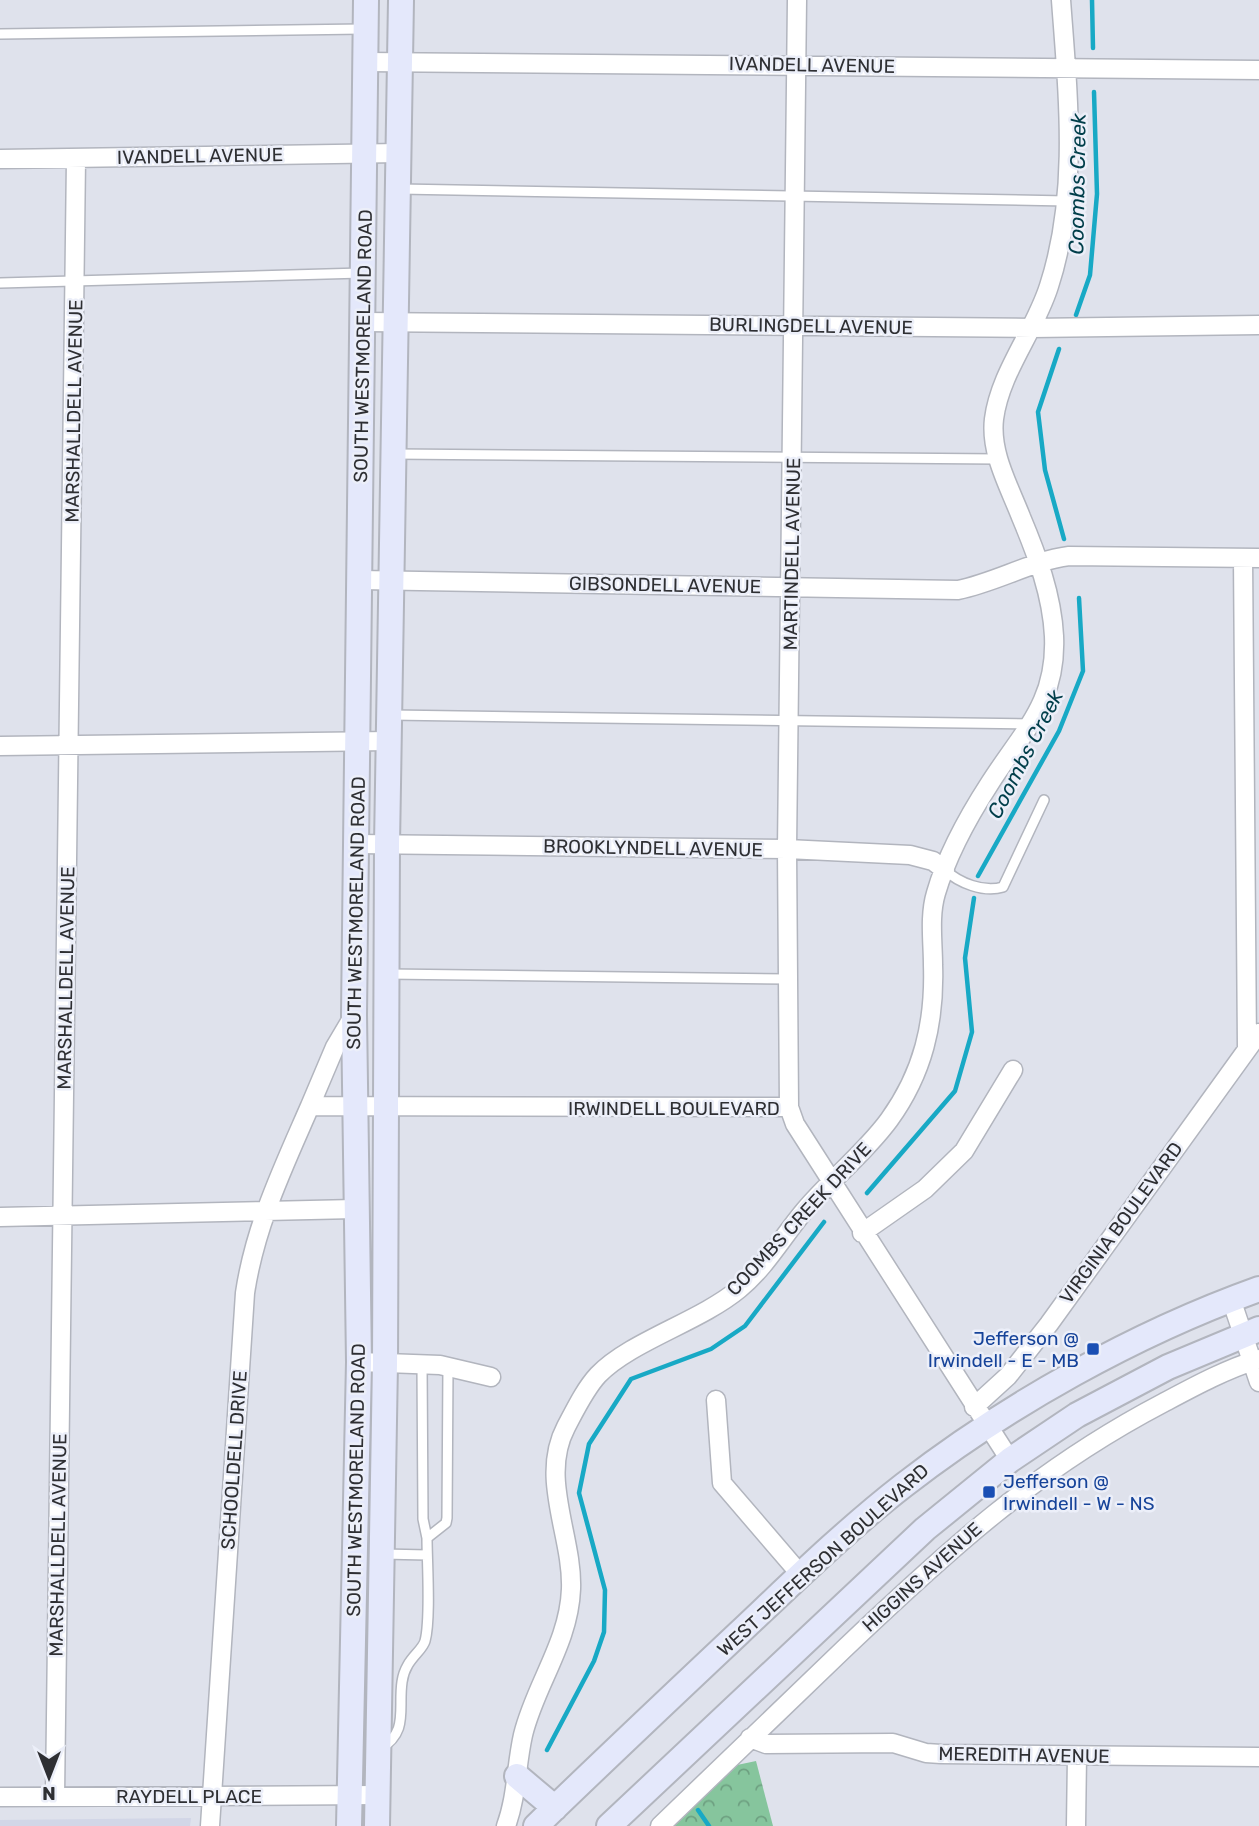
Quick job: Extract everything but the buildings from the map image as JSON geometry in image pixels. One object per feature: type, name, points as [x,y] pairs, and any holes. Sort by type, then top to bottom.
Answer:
[{"type":"main road","name":"SOUTH WESTMORELAND ROAD","points":[[349,1826],[359,1362],[354,1015],[366,0]]},
{"type":"main road","name":"SOUTH WESTMORELAND ROAD","points":[[377,1826],[385,1363],[387,845],[401,0]]},
{"type":"main road","name":"WEST JEFFERSON BOULEVARD","points":[[536,1826],[801,1575],[981,1416],[1231,1299],[1259,1289]]},
{"type":"main road","points":[[609,1826],[925,1529],[1010,1460],[1077,1415],[1168,1367],[1251,1332]]},
{"type":"main road","points":[[517,1776],[555,1808]]},
{"type":"street","name":"MARTINDELL AVENUE","points":[[789,1107],[787,849],[797,0]]},
{"type":"street","name":"COOMBS CREEK DRIVE","points":[[506,1826],[513,1808],[522,1740],[530,1712],[558,1650],[570,1602],[571,1567],[556,1486],[556,1457],[564,1430],[599,1374],[613,1362],[702,1314],[743,1286],[807,1208],[890,1119],[918,1071],[931,1029],[934,996],[934,896],[975,807],[1033,724],[1049,691],[1054,660],[1051,610],[1039,564],[998,459],[993,432],[999,394],[1048,291],[1058,254],[1067,201],[1069,161],[1061,0]]},
{"type":"street","name":"IVANDELL AVENUE","points":[[365,62],[1259,70]]},
{"type":"street","name":"IVANDELL AVENUE","points":[[0,159],[399,153]]},
{"type":"street","name":"MARSHALLDELL AVENUE","points":[[55,1796],[76,159]]},
{"type":"street","name":"BURLINGDELL AVENUE","points":[[363,322],[1032,328],[1259,325]]},
{"type":"street","name":"GIBSONDELL AVENUE","points":[[360,580],[958,590],[986,584],[1069,556],[1251,558]]},
{"type":"street","points":[[1247,1048],[1251,558]]},
{"type":"street","points":[[0,746],[389,741]]},
{"type":"street","name":"BROOKLYNDELL AVENUE","points":[[356,844],[787,849],[910,855],[933,861],[945,870]]},
{"type":"street","name":"SCHOOLDELL DRIVE","points":[[210,1826],[245,1293],[251,1252],[264,1210],[335,1048],[354,1015]]},
{"type":"street","name":"VIRGINIA BOULEVARD","points":[[981,1416],[1007,1376],[1049,1324],[1259,1033]]},
{"type":"street","points":[[862,1233],[925,1189],[964,1150],[1013,1070]]},
{"type":"street","points":[[310,1106],[354,1106]]},
{"type":"street","name":"IRWINDELL BOULEVARD","points":[[354,1106],[789,1107],[795,1124],[862,1233],[1010,1460]]},
{"type":"street","points":[[0,1217],[355,1209]]},
{"type":"street","points":[[1231,1299],[1251,1332],[1259,1382]]},
{"type":"street","name":"HIGGINS AVENUE","points":[[660,1826],[924,1573],[1046,1472],[1115,1428],[1256,1360]]},
{"type":"street","points":[[359,1362],[449,1367],[491,1377]]},
{"type":"street","points":[[716,1400],[722,1483],[801,1575]]},
{"type":"street","name":"MEREDITH AVENUE","points":[[750,1738],[766,1744],[893,1743],[926,1753],[941,1754],[1259,1758]]},
{"type":"street","points":[[1076,1826],[1077,1756]]},
{"type":"street","name":"RAYDELL PLACE","points":[[0,1797],[378,1795]]},
{"type":"lane","points":[[0,34],[365,29]]},
{"type":"lane","points":[[399,189],[1067,201]]},
{"type":"lane","points":[[0,284],[364,274]]},
{"type":"lane","points":[[394,454],[998,459]]},
{"type":"lane","points":[[389,715],[1033,724]]},
{"type":"lane","points":[[945,870],[955,879],[974,886],[994,890],[1003,887],[1044,800]]},
{"type":"lane","points":[[387,974],[787,979]]},
{"type":"lane","points":[[379,1750],[391,1742],[398,1732],[402,1721],[401,1682],[406,1664],[425,1640],[427,1538],[423,1519],[422,1364]]},
{"type":"lane","points":[[427,1538],[446,1523],[447,1518],[449,1367]]},
{"type":"lane","points":[[382,1554],[427,1555]]},
{"type":"shaded area","points":[[191,1818],[190,1826],[0,1826],[0,1820]]},
{"type":"green space","points":[[756,1761],[773,1826],[673,1826],[737,1765]]},
{"type":"waterway","name":"Coombs Creek","points":[[1092,0],[1093,48]]},
{"type":"waterway","name":"Coombs Creek","points":[[1076,315],[1090,275],[1097,194],[1094,92]]},
{"type":"waterway","name":"Coombs Creek","points":[[1059,349],[1038,412],[1045,470],[1064,539]]},
{"type":"waterway","name":"Coombs Creek","points":[[978,876],[1059,731],[1083,671],[1079,598]]},
{"type":"waterway","name":"Coombs Creek","points":[[867,1193],[955,1091],[972,1032],[965,958],[974,898]]},
{"type":"waterway","name":"Coombs Creek","points":[[547,1750],[594,1661],[604,1632],[605,1590],[579,1493],[589,1444],[631,1379],[711,1349],[745,1326],[824,1222]]},
{"type":"waterway","points":[[698,1810],[709,1826]]},
{"type":"place","name":"Jefferson @ Irwindell - E - MB","points":[[1093,1349]]},
{"type":"place","name":"Jefferson @ Irwindell - W - NS","points":[[989,1492]]}]
